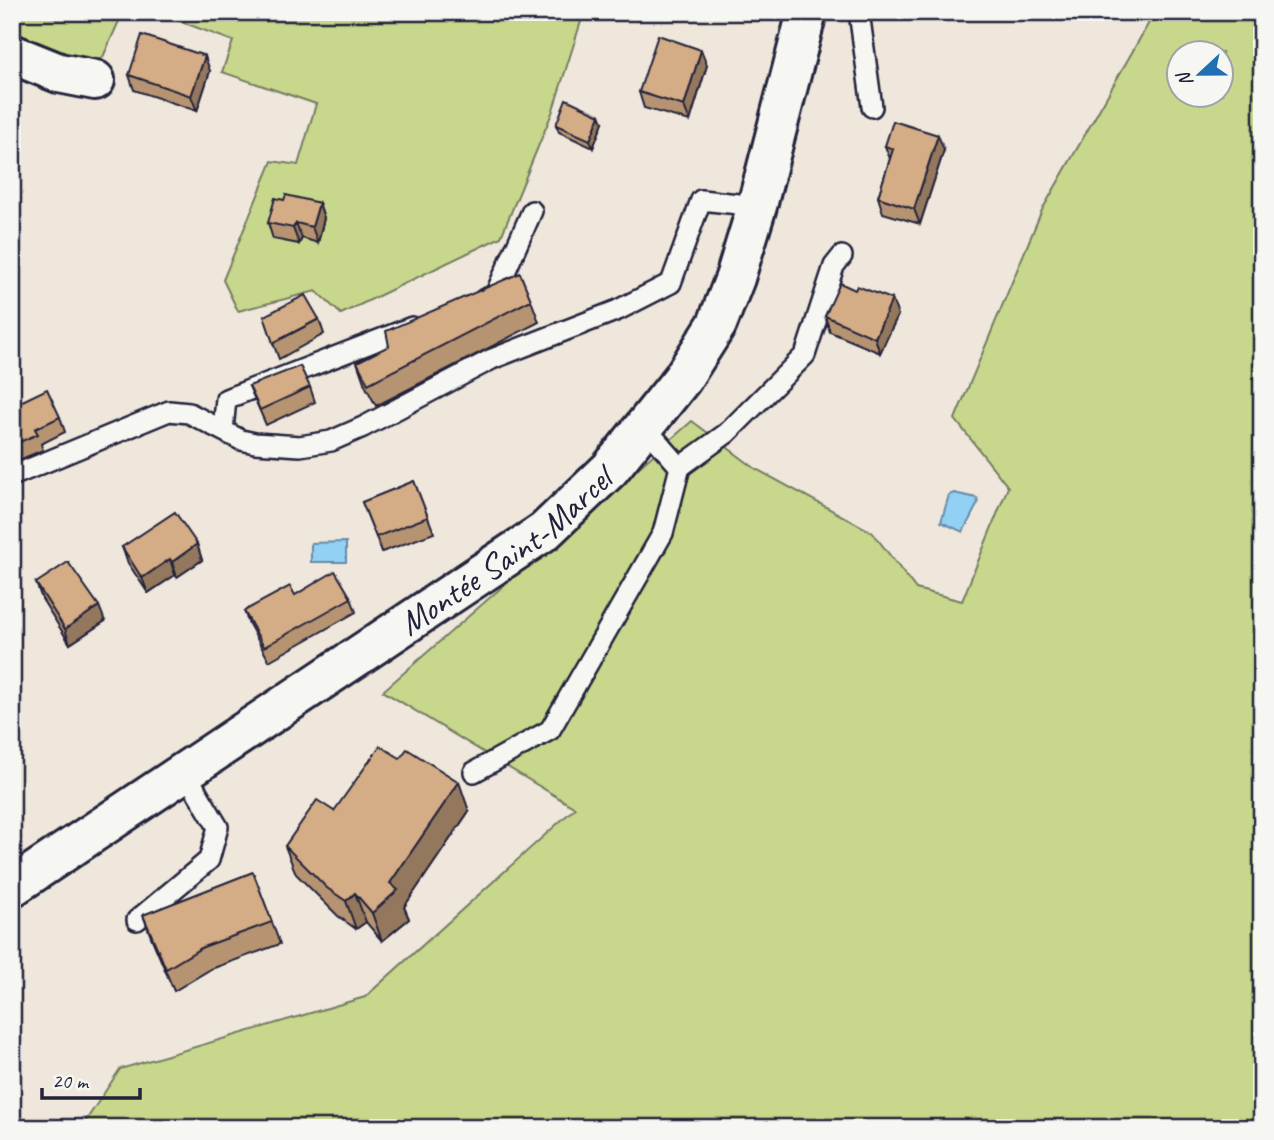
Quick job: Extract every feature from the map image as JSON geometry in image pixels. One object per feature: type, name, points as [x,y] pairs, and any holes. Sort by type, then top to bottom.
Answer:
[{"type":"main road","name":"Montée Saint-Marcel","points":[[12,887],[545,531],[610,469],[682,379],[717,324],[735,278],[757,206],[807,12]]},
{"type":"main road","points":[[12,54],[59,73],[95,80]]},
{"type":"lane","points":[[859,12],[873,107]]},
{"type":"lane","points":[[12,476],[169,411],[189,413],[241,440],[255,443],[300,446],[331,441],[492,359],[618,310],[671,283],[701,200],[757,206]]},
{"type":"lane","points":[[469,305],[495,295],[531,211]]},
{"type":"lane","points":[[474,772],[550,730],[663,533],[680,467],[727,433],[805,355],[834,266],[842,256]]},
{"type":"lane","points":[[223,430],[226,399],[431,320]]},
{"type":"lane","points":[[644,426],[680,467]]},
{"type":"lane","points":[[137,920],[209,860],[218,827],[185,772]]},
{"type":"green space","points":[[12,12],[123,12],[103,57],[85,69],[12,45]]},
{"type":"green space","points":[[155,12],[584,12],[552,113],[501,237],[341,314],[316,291],[238,311],[223,280],[272,161],[298,165],[316,104],[222,72],[233,41]]},
{"type":"green space","points":[[1155,12],[1262,12],[1262,1128],[81,1128],[120,1069],[365,997],[575,808],[383,691],[692,421],[756,469],[872,532],[916,589],[962,601],[1008,487],[955,419],[1042,210]]},
{"type":"water","points":[[954,493],[977,498],[978,503],[963,532],[941,522],[949,495]]},
{"type":"water","points":[[346,542],[346,562],[311,562],[311,543]]},
{"type":"building","points":[[142,35],[205,56],[191,96],[129,75]]},
{"type":"building","points":[[658,35],[701,50],[684,106],[639,92]]},
{"type":"building","points":[[566,99],[600,115],[590,140],[556,125]]},
{"type":"building","points":[[893,121],[938,135],[914,209],[878,197],[893,149],[885,146]]},
{"type":"building","points":[[286,195],[319,203],[312,227],[296,223],[293,228],[268,223],[275,198],[284,200]]},
{"type":"building","points":[[520,273],[531,300],[368,384],[357,362],[389,346],[386,331]]},
{"type":"building","points":[[840,283],[855,290],[857,286],[892,299],[875,338],[825,316]]},
{"type":"building","points":[[305,295],[319,319],[273,343],[264,316]]},
{"type":"building","points":[[300,366],[310,387],[260,410],[249,386]]},
{"type":"building","points":[[47,389],[60,417],[35,429],[38,434],[13,445],[12,406]]},
{"type":"building","points":[[414,481],[428,517],[376,537],[362,502]]},
{"type":"building","points":[[175,512],[197,544],[172,562],[170,559],[142,578],[122,547]]},
{"type":"building","points":[[68,562],[99,606],[65,629],[36,583]]},
{"type":"building","points":[[335,571],[351,598],[264,647],[244,611],[290,586],[295,595]]},
{"type":"building","points":[[380,746],[400,758],[407,749],[459,782],[390,883],[398,890],[372,913],[355,893],[346,901],[327,888],[285,846],[317,800],[334,811]]},
{"type":"building","points":[[253,872],[272,922],[203,947],[166,969],[143,915]]}]
